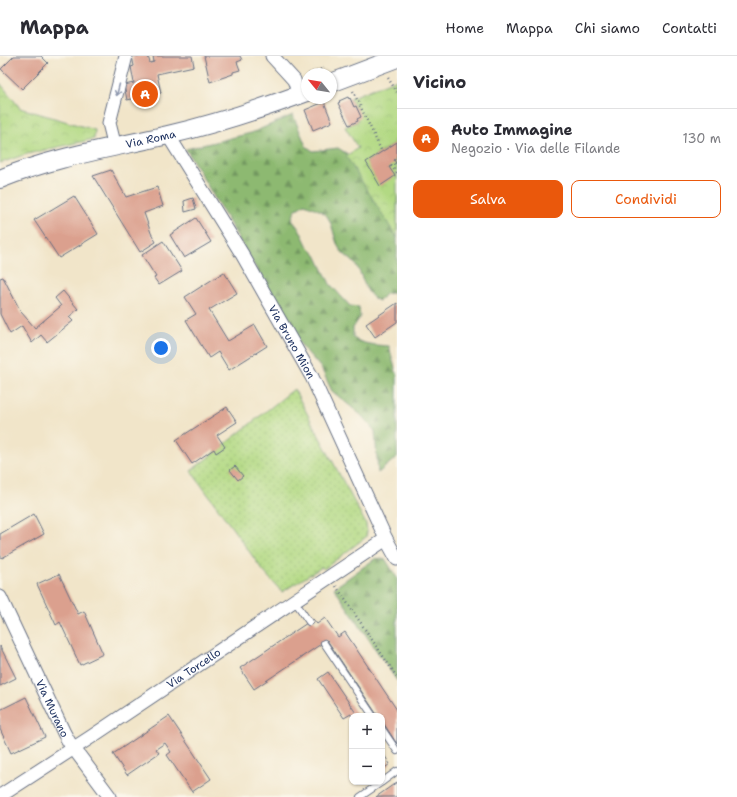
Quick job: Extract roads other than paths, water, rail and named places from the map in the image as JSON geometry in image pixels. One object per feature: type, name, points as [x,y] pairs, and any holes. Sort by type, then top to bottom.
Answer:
[{"type":"street","points":[[115,147],[109,123],[126,56]]},
{"type":"street","name":"Via Roma","points":[[272,56],[294,80],[301,90]]},
{"type":"street","points":[[337,81],[397,58]]},
{"type":"street","name":"Via Roma","points":[[0,179],[50,163],[168,135],[231,118],[301,94]]},
{"type":"street","name":"Via Bruno Mion","points":[[168,135],[242,254],[312,377],[393,549]]},
{"type":"street","name":"Via Torcello","points":[[0,796],[74,749],[294,600],[393,549]]},
{"type":"street","name":"Via Murano","points":[[0,597],[4,614],[64,733],[74,749],[110,797]]},
{"type":"lane","points":[[294,600],[309,622]]},
{"type":"lane","points":[[324,643],[371,713]]},
{"type":"lane","points":[[385,733],[397,751]]},
{"type":"lane","points":[[385,780],[397,771]]},
{"type":"lane","points":[[360,797],[378,785]]},
{"type":"place","name":"Auto Immagine","points":[[145,94]]}]
